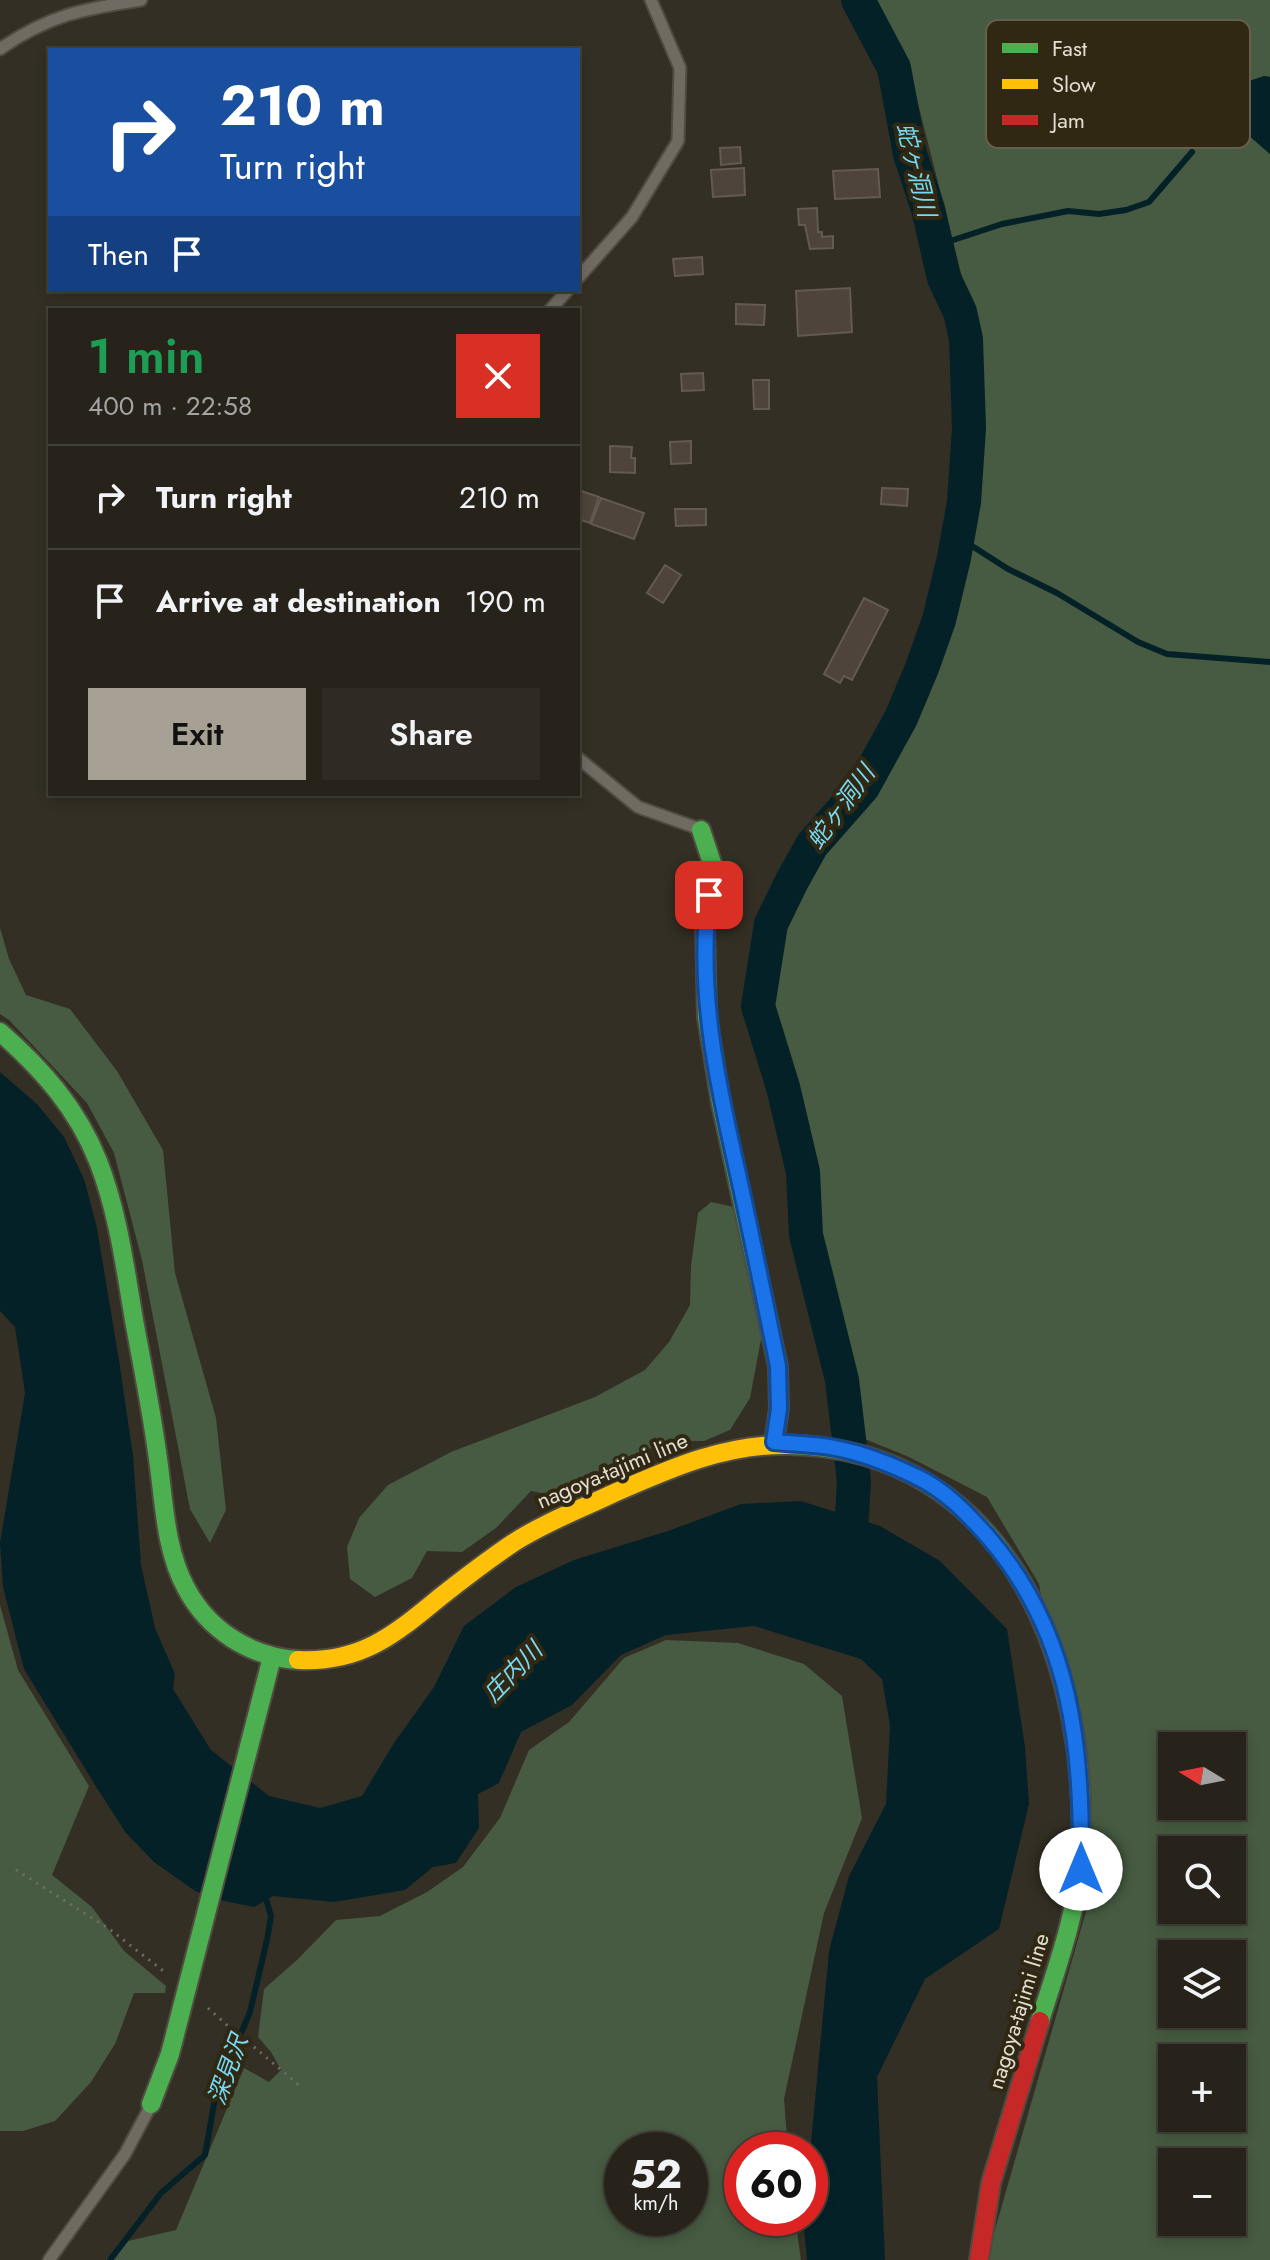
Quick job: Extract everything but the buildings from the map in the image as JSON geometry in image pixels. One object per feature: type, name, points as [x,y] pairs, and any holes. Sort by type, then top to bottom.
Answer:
[{"type":"main road","points":[[701,830],[713,866],[705,925],[707,1017],[721,1103],[778,1366],[779,1409],[774,1442]]},
{"type":"main road","name":"nagoya-tajimi line","points":[[0,1032],[20,1047],[51,1079],[77,1113],[106,1179],[119,1229],[161,1471],[169,1542],[176,1569],[189,1596],[216,1628],[252,1651],[295,1660],[324,1659],[364,1650],[410,1623],[467,1576],[531,1531],[668,1468],[725,1451],[774,1442],[835,1448],[918,1477],[954,1501],[1016,1570],[1040,1614],[1060,1667],[1074,1729],[1081,1794],[1081,1869],[1074,1909],[991,2183],[979,2260]]},
{"type":"main road","points":[[151,2104],[170,2054],[180,1980],[272,1657]]},
{"type":"lane","points":[[0,49],[44,21],[92,7],[141,0]]},
{"type":"lane","points":[[580,276],[632,217],[678,141],[680,68],[651,0]]},
{"type":"lane","points":[[552,308],[566,292]]},
{"type":"lane","points":[[580,760],[638,807],[701,830]]},
{"type":"lane","points":[[49,2260],[125,2154],[151,2104]]},
{"type":"path","points":[[16,1870],[63,1897],[180,1980]]},
{"type":"path","points":[[204,2005],[229,2027]]},
{"type":"path","points":[[254,2047],[300,2086]]},
{"type":"green space","points":[[866,0],[1270,0],[1270,77],[1264,76],[1250,85],[1250,20],[986,20],[986,148],[1250,148],[1250,137],[1270,154],[1270,2260],[989,2260],[992,2240],[1091,1894],[1039,1584],[987,1497],[909,1457],[860,1437],[843,1338],[822,1250],[810,1141],[780,1057],[769,1010],[779,948],[802,880],[884,776],[943,637],[977,500],[980,348],[907,60]]},
{"type":"green space","points":[[0,928],[9,959],[26,995],[70,1009],[117,1071],[163,1150],[175,1273],[216,1418],[226,1510],[210,1543],[190,1509],[142,1260],[114,1153],[87,1103],[0,1014]]},
{"type":"green space","points":[[711,1202],[734,1207],[762,1334],[750,1398],[730,1430],[704,1441],[675,1441],[651,1448],[580,1493],[551,1495],[531,1491],[496,1528],[462,1552],[427,1551],[412,1578],[375,1597],[350,1579],[347,1547],[359,1518],[388,1485],[451,1452],[595,1397],[645,1370],[669,1342],[690,1305],[698,1213]]},
{"type":"green space","points":[[0,1605],[18,1670],[89,1786],[52,1875],[92,1907],[124,1951],[166,1986],[165,1993],[134,1993],[115,2044],[91,2082],[55,2121],[23,2131],[0,2131]]},
{"type":"green space","points":[[666,1640],[738,1643],[804,1664],[842,1696],[862,1818],[824,1913],[784,2099],[787,2132],[724,2132],[724,2236],[798,2236],[801,2260],[106,2260],[128,2241],[176,2230],[244,2068],[269,2082],[281,2070],[258,2037],[264,1989],[336,1920],[380,1916],[427,1892],[463,1867],[500,1818],[529,1750],[569,1722],[624,1658]]},
{"type":"water","points":[[1270,77],[1270,154],[1250,137],[1250,81]]},
{"type":"water","name":"庄内川","points":[[0,1072],[37,1104],[64,1137],[84,1179],[97,1228],[119,1360],[133,1456],[141,1565],[155,1628],[175,1674],[173,1689],[211,1750],[269,1796],[320,1808],[362,1796],[394,1743],[434,1687],[464,1626],[516,1587],[574,1560],[741,1504],[801,1501],[880,1526],[940,1561],[1007,1629],[1025,1747],[1029,1804],[999,1929],[925,1979],[877,2077],[885,2260],[807,2260],[805,2236],[828,2236],[828,2132],[812,2132],[829,1951],[849,1876],[886,1804],[890,1726],[882,1679],[861,1659],[754,1626],[666,1635],[621,1655],[572,1705],[521,1732],[499,1783],[478,1794],[479,1828],[456,1863],[433,1867],[405,1890],[334,1902],[273,1896],[254,1907],[195,1891],[154,1862],[126,1833],[24,1669],[3,1587],[0,1543],[25,1393],[15,1327],[0,1311]]},
{"type":"waterway","name":"蛇ヶ洞川","points":[[849,1564],[854,1481],[842,1380],[806,1235],[803,1172],[783,1087],[758,1006],[771,924],[812,845],[863,787],[901,718],[922,668],[939,620],[954,558],[964,502],[969,428],[966,339],[960,312],[944,278],[928,209],[910,154],[894,68],[858,0]]},
{"type":"waterway","points":[[935,246],[1002,224],[1068,211],[1099,214],[1126,210],[1149,202],[1192,152]]},
{"type":"waterway","points":[[957,542],[972,546],[1138,642],[1167,654],[1270,662]]},
{"type":"waterway","name":"深見沢","points":[[110,2260],[161,2193],[205,2155],[216,2093],[250,2012],[267,1940],[271,1916],[265,1896]]},
{"type":"traffic: fast","points":[[701,830],[713,866],[705,925],[707,1017],[721,1103],[778,1366],[779,1409],[774,1442]]},
{"type":"traffic: fast","points":[[0,1032],[57,1090],[80,1124],[105,1180],[124,1260],[169,1539],[186,1588],[206,1617],[232,1639],[263,1653],[298,1660]]},
{"type":"traffic: fast","points":[[787,1445],[864,1456],[929,1484],[982,1528],[1022,1583],[1052,1647],[1071,1717],[1080,1790],[1080,1863],[1070,1923],[1040,2021]]},
{"type":"traffic: fast","points":[[151,2104],[170,2054],[272,1657]]},
{"type":"traffic: slow","points":[[298,1660],[340,1657],[375,1644],[407,1624],[513,1543],[612,1494],[719,1453],[787,1445]]},
{"type":"traffic: jam","points":[[979,2260],[991,2183],[1040,2021]]},
{"type":"route","points":[[709,895],[705,925],[707,1017],[721,1103],[778,1366],[779,1409],[774,1442],[835,1448],[918,1477],[954,1501],[1016,1570],[1040,1614],[1060,1667],[1074,1729],[1081,1794],[1081,1869]]}]
